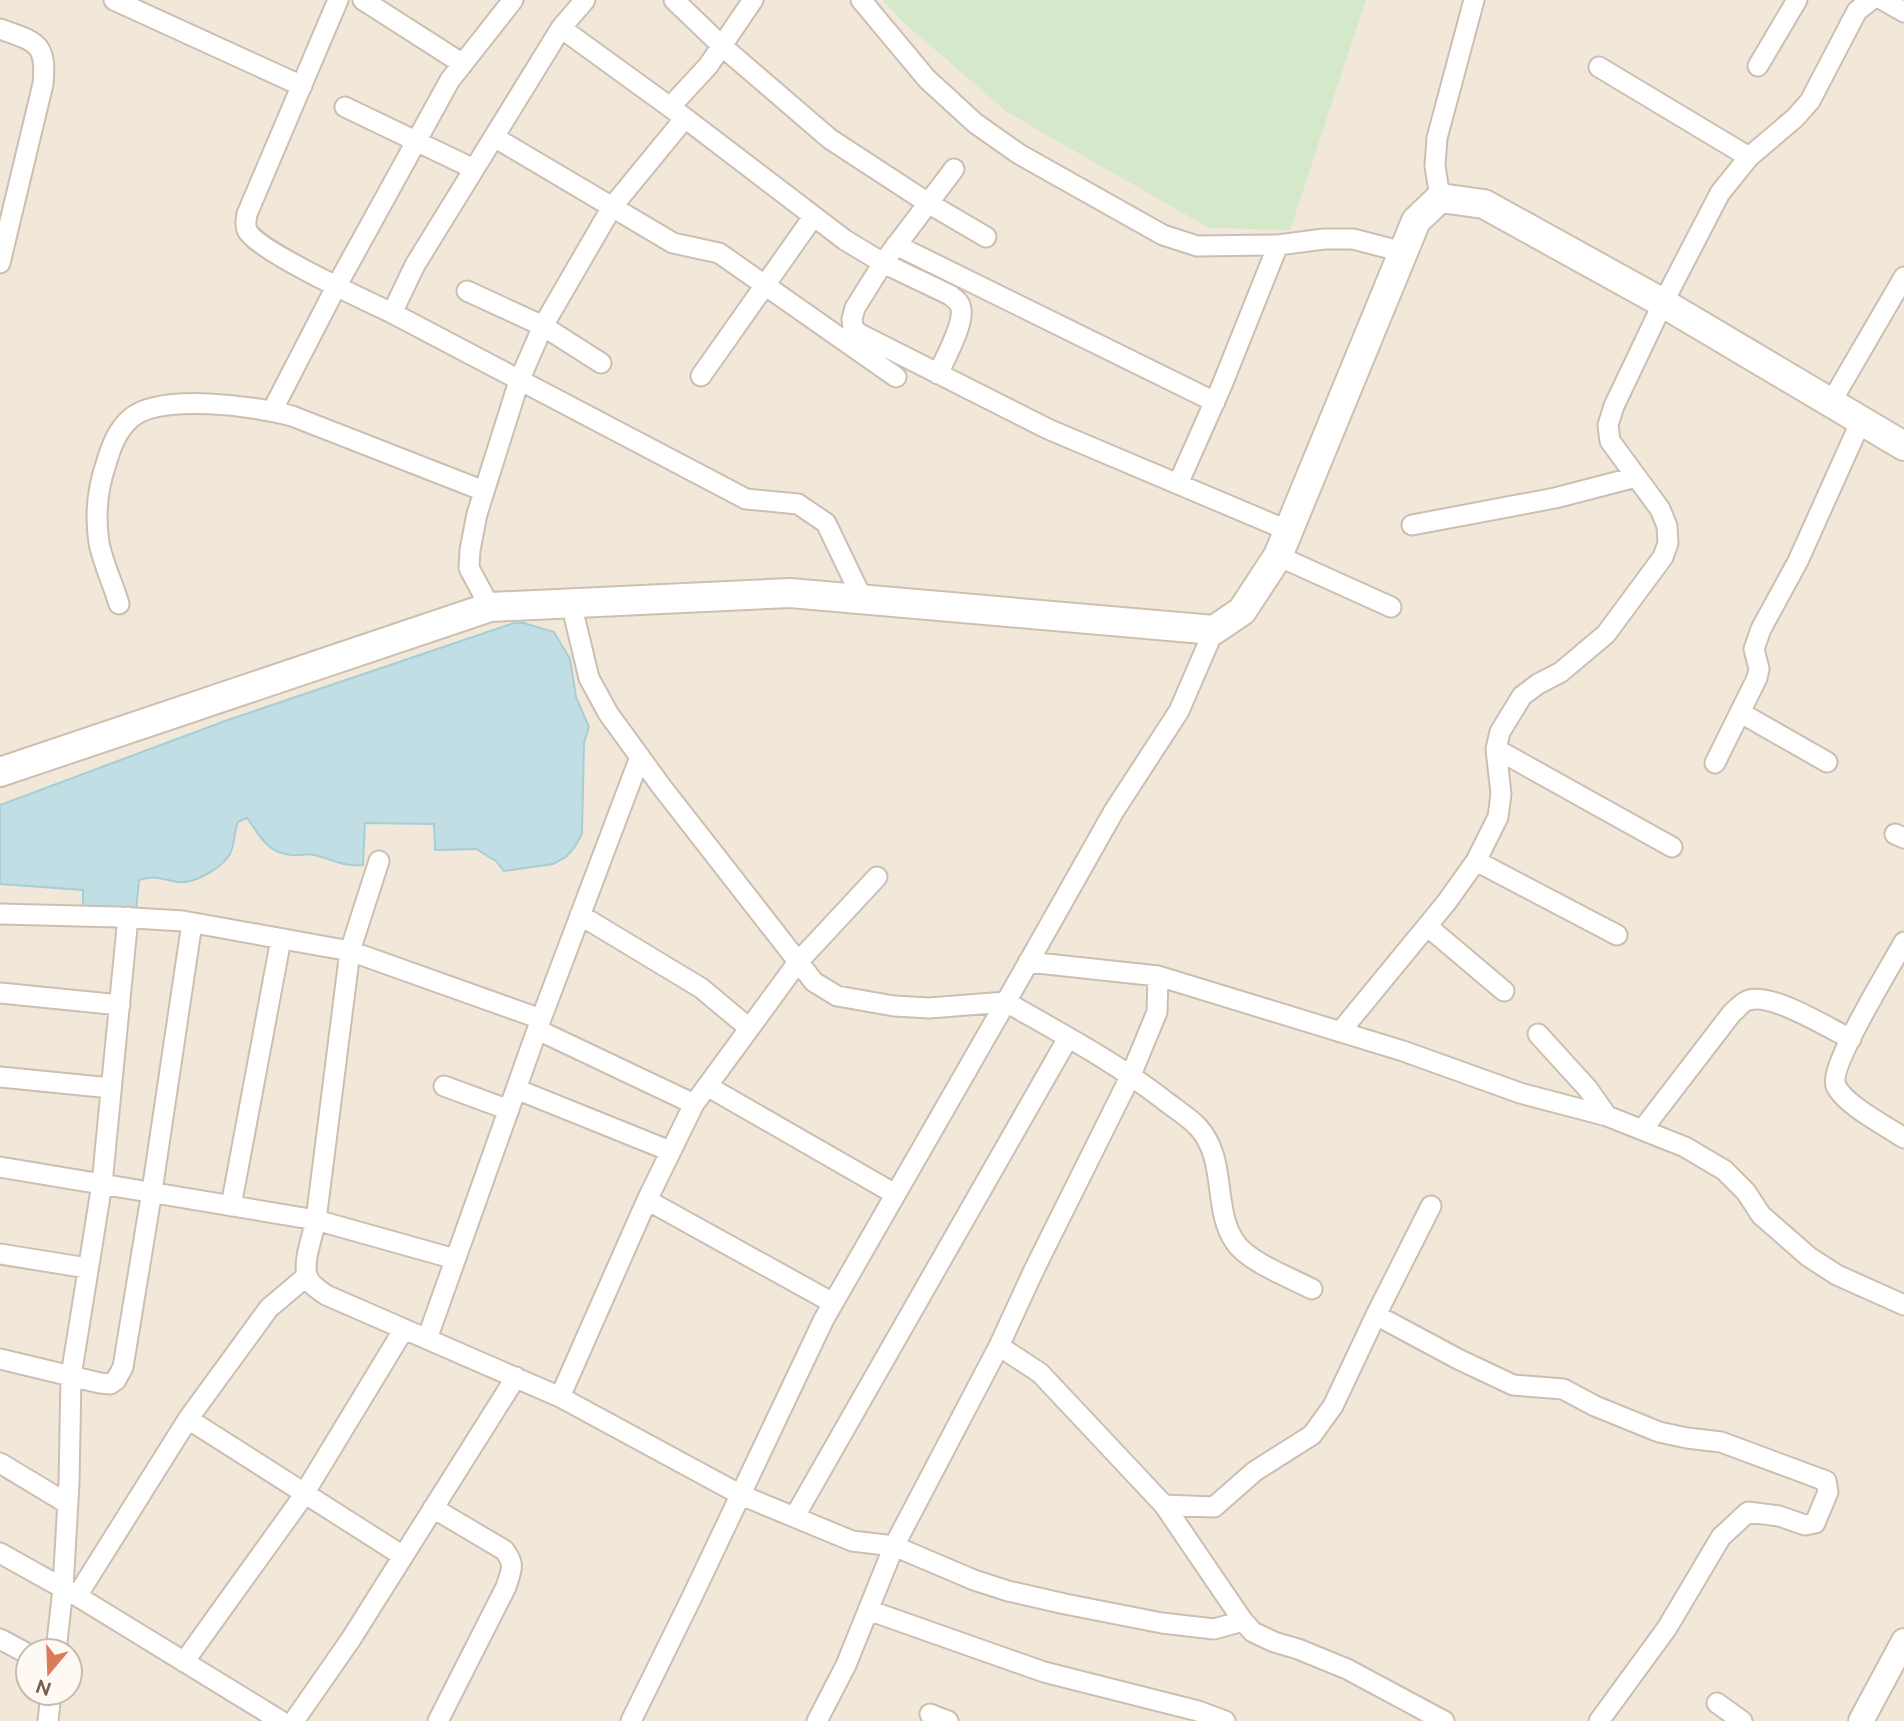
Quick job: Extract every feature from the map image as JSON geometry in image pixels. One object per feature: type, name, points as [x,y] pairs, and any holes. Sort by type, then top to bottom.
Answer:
[{"type":"main road","points":[[0,772],[491,607],[790,593],[1214,630],[1242,611],[1284,544],[1416,221],[1440,198],[1484,204],[1662,303],[1904,446]]},
{"type":"street","points":[[114,0],[302,86]]},
{"type":"street","points":[[363,0],[463,64]]},
{"type":"street","points":[[272,411],[450,80],[513,0]]},
{"type":"street","points":[[392,313],[415,265],[474,169],[561,28],[585,0]]},
{"type":"street","points":[[674,0],[723,47],[830,139],[986,237]]},
{"type":"street","points":[[491,607],[470,568],[472,538],[519,382],[543,327],[612,207],[753,0]]},
{"type":"street","points":[[861,0],[927,79],[975,124],[1019,154],[1163,235],[1197,246],[1278,245],[1324,239],[1353,239],[1403,252]]},
{"type":"street","points":[[1440,198],[1436,166],[1437,138],[1474,0]]},
{"type":"street","points":[[1758,66],[1797,0]]},
{"type":"street","points":[[1340,1032],[1427,926],[1476,861],[1498,817],[1501,794],[1496,749],[1500,732],[1522,696],[1562,672],[1606,634],[1662,557],[1668,543],[1668,526],[1660,509],[1610,441],[1608,425],[1662,303],[1720,193],[1749,157],[1795,118],[1810,101],[1857,11],[1871,0],[1904,12]]},
{"type":"street","points":[[336,1],[247,214],[246,229],[249,234],[269,249],[336,288],[392,313],[746,499],[798,504],[826,523],[863,600]]},
{"type":"street","points":[[561,28],[845,240],[883,263],[950,295],[958,302],[962,310],[960,320],[938,374]]},
{"type":"street","points":[[0,29],[30,39],[41,50],[45,61],[43,84],[0,263]]},
{"type":"street","points":[[1599,67],[1749,157]]},
{"type":"street","points":[[345,107],[474,169]]},
{"type":"street","points":[[494,137],[673,243],[719,253],[896,377]]},
{"type":"street","points":[[954,169],[883,263],[855,308],[853,327],[866,338],[1048,429],[1178,484],[1391,607]]},
{"type":"street","points":[[701,376],[813,217]]},
{"type":"street","points":[[897,245],[1215,401]]},
{"type":"street","points":[[1178,484],[1278,245]]},
{"type":"street","points":[[1830,404],[1904,276]]},
{"type":"street","points":[[467,291],[543,327],[601,363]]},
{"type":"street","points":[[119,604],[100,545],[97,506],[99,483],[117,433],[132,417],[148,409],[173,403],[272,411],[292,416],[484,491]]},
{"type":"street","points":[[1715,763],[1757,678],[1759,669],[1754,649],[1761,629],[1798,561],[1861,421]]},
{"type":"street","points":[[1412,525],[1555,498],[1636,477]]},
{"type":"street","points":[[571,603],[589,678],[608,713],[814,982],[836,996],[929,1008],[1006,1002],[1131,1074],[1198,1126],[1209,1142],[1219,1172],[1226,1219],[1235,1243],[1254,1259],[1312,1289]]},
{"type":"street","points":[[631,1721],[833,1303],[1114,811],[1179,711],[1214,630]]},
{"type":"street","points":[[1741,713],[1827,762]]},
{"type":"street","points":[[1496,749],[1672,847]]},
{"type":"street","points":[[426,1339],[539,1025],[640,757]]},
{"type":"street","points":[[379,861],[350,951],[316,1220],[307,1262],[307,1276],[313,1285],[326,1296],[560,1397],[741,1494],[852,1541],[894,1546],[974,1580],[1065,1604],[1163,1623],[1214,1629],[1243,1622]]},
{"type":"street","points":[[1476,861],[1617,935]]},
{"type":"street","points":[[560,1397],[647,1200],[694,1104],[798,962],[877,877]]},
{"type":"street","points":[[0,914],[128,917],[192,923],[350,951],[539,1025],[694,1104]]},
{"type":"street","points":[[580,915],[701,988],[749,1028]]},
{"type":"street","points":[[59,1637],[70,1592],[68,1504],[71,1376],[102,1184],[128,917]]},
{"type":"street","points":[[0,1359],[110,1384],[123,1367],[192,923]]},
{"type":"street","points":[[1427,926],[1504,991]]},
{"type":"street","points":[[231,1206],[281,939]]},
{"type":"street","points":[[1904,942],[1850,1039],[1835,1072],[1835,1083],[1840,1092],[1904,1138]]},
{"type":"street","points":[[1028,962],[1158,976],[1403,1051],[1520,1093],[1607,1116],[1685,1147],[1724,1170],[1746,1192],[1761,1215],[1809,1257],[1848,1280],[1904,1305]]},
{"type":"street","points":[[817,1721],[846,1665],[894,1546],[999,1346],[1131,1074],[1157,1012],[1158,976]]},
{"type":"street","points":[[0,993],[120,1005]]},
{"type":"street","points":[[1642,1130],[1732,1013],[1747,1000],[1760,999],[1776,1003],[1850,1039]]},
{"type":"street","points":[[1538,1034],[1588,1089],[1607,1116]]},
{"type":"street","points":[[795,1516],[1068,1038]]},
{"type":"street","points":[[0,1077],[111,1088]]},
{"type":"street","points":[[444,1086],[509,1110]]},
{"type":"street","points":[[707,1086],[895,1194]]},
{"type":"street","points":[[516,1089],[670,1151]]},
{"type":"street","points":[[0,1167],[316,1220],[455,1259]]},
{"type":"street","points":[[647,1200],[833,1303]]},
{"type":"street","points":[[1164,1505],[1214,1507],[1255,1471],[1312,1435],[1333,1406],[1431,1206]]},
{"type":"street","points":[[0,1254],[87,1268]]},
{"type":"street","points":[[70,1592],[188,1419],[269,1308],[307,1276]]},
{"type":"street","points":[[1376,1315],[1513,1385],[1563,1389],[1595,1406],[1659,1432],[1721,1442],[1826,1481],[1828,1492],[1815,1523],[1805,1525],[1779,1516],[1748,1512],[1721,1537],[1667,1628],[1599,1721]]},
{"type":"street","points":[[184,1662],[304,1493],[404,1329]]},
{"type":"street","points":[[999,1346],[1040,1373],[1164,1505],[1243,1622],[1254,1632],[1347,1669],[1444,1721]]},
{"type":"street","points":[[294,1721],[351,1639],[516,1377]]},
{"type":"street","points":[[188,1419],[403,1556]]},
{"type":"street","points":[[0,1463],[68,1504]]},
{"type":"street","points":[[433,1508],[504,1550],[512,1559],[506,1587],[438,1721]]},
{"type":"street","points":[[0,1553],[70,1592],[281,1721]]},
{"type":"street","points":[[868,1610],[1044,1672],[1196,1716],[1225,1721]]},
{"type":"street","points":[[1861,1721],[1903,1644]]},
{"type":"street","points":[[1717,1703],[1742,1721]]},
{"type":"shaded area","points":[[0,0],[1904,0],[1904,1721],[0,1721]]},
{"type":"green space","points":[[883,0],[1366,0],[1290,230],[1209,228],[1007,112],[903,22]]},
{"type":"water","points":[[514,623],[524,623],[554,632],[570,659],[576,697],[589,727],[584,743],[582,834],[566,857],[553,864],[504,871],[496,861],[476,849],[435,850],[434,824],[365,823],[363,865],[349,865],[311,854],[292,855],[276,851],[265,842],[247,818],[238,822],[230,854],[221,865],[207,874],[184,882],[154,877],[139,880],[136,911],[83,910],[83,890],[0,884],[0,805],[225,721]]}]
